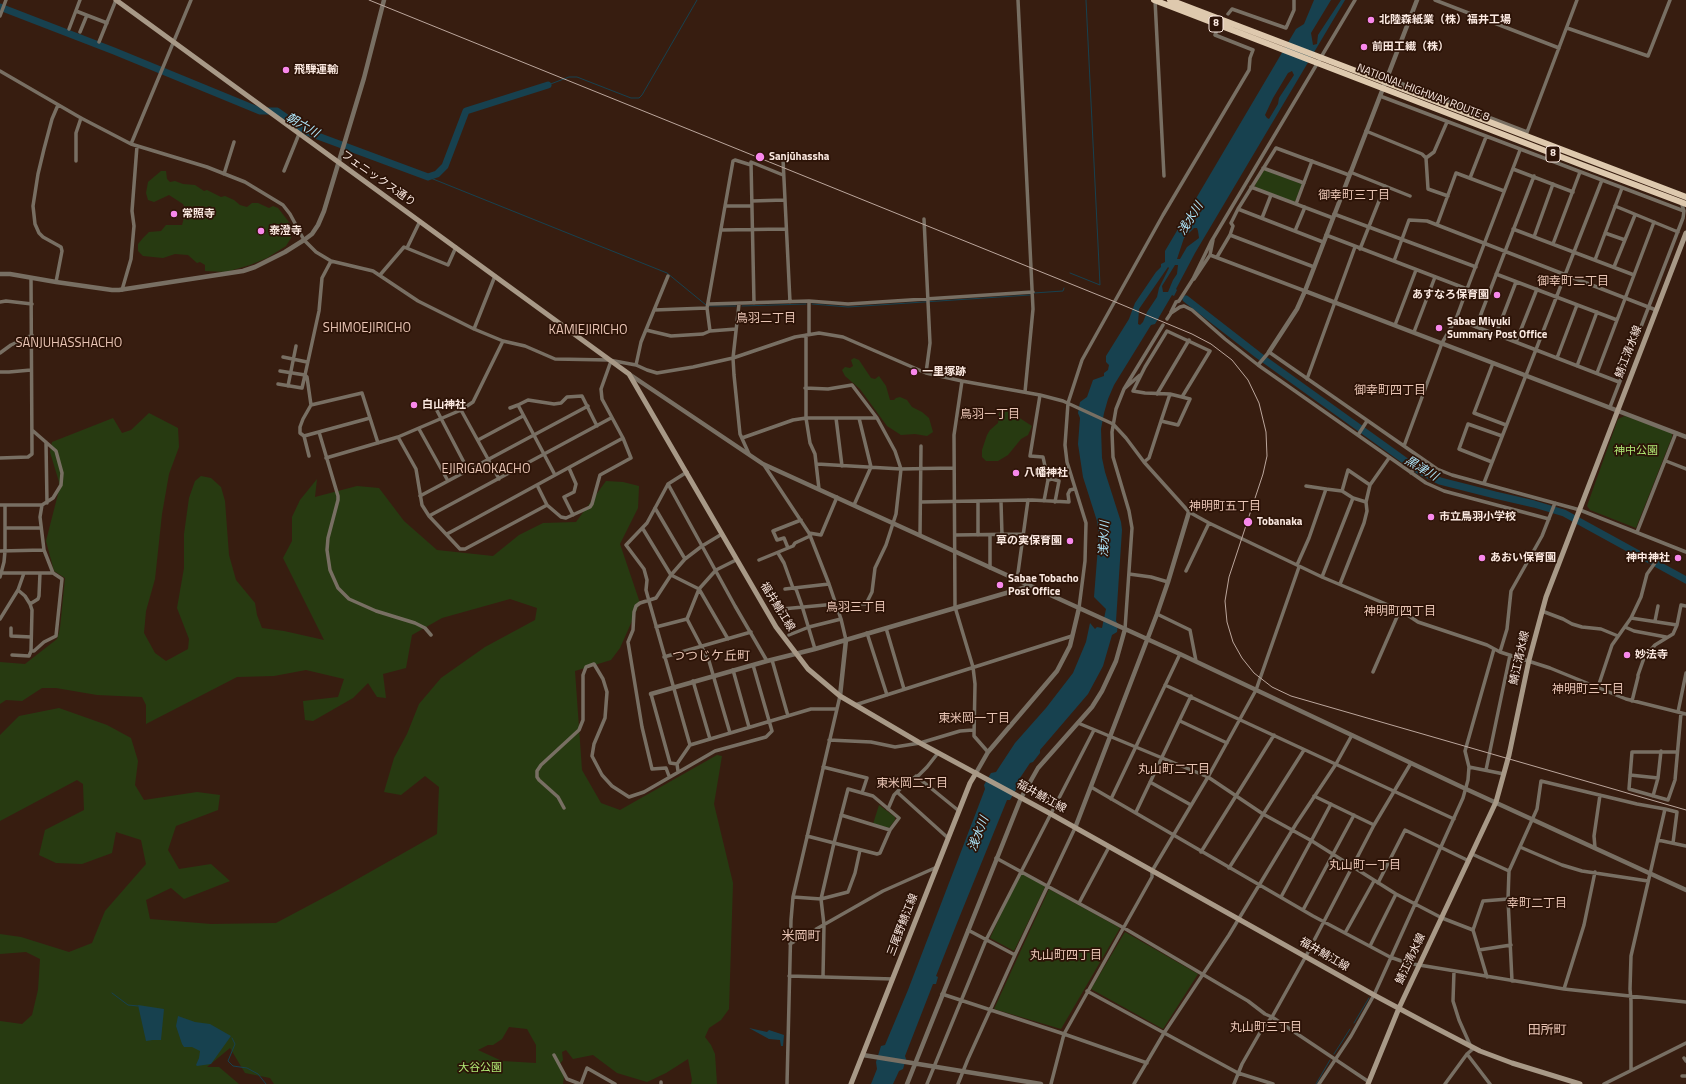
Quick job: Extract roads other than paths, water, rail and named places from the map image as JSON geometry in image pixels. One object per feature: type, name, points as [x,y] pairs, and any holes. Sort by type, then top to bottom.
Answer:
[{"type":"highway","name":"NATIONAL HIGHWAY ROUTE 8","points":[[1155,0],[1422,100],[1683,203]]},
{"type":"highway","name":"NATIONAL HIGHWAY ROUTE 8","points":[[1170,0],[1278,45]]},
{"type":"highway","name":"NATIONAL HIGHWAY ROUTE 8","points":[[1422,100],[1526,134],[1686,197]]},
{"type":"main road","name":"フェニックス通り","points":[[116,0],[629,374]]},
{"type":"main road","name":"鯖江清水線","points":[[1368,1083],[1399,1008],[1496,802],[1504,774],[1529,660],[1542,611],[1686,233]]},
{"type":"main road","name":"福井鯖江線","points":[[629,374],[776,628],[808,669],[840,696],[938,753],[1051,814],[1374,995],[1472,1047],[1512,1063],[1580,1084]]},
{"type":"main road","name":"三尾野鯖江線","points":[[852,1084],[948,838],[976,773]]},
{"type":"street","points":[[0,16],[6,0]]},
{"type":"street","points":[[69,29],[80,0]]},
{"type":"street","points":[[100,42],[116,0]]},
{"type":"street","points":[[132,144],[191,0]]},
{"type":"street","points":[[0,274],[10,274],[112,290],[122,290],[243,271],[255,267],[285,252],[304,240],[312,234],[324,212],[339,164],[384,0]]},
{"type":"street","points":[[1018,0],[1032,292],[1032,327],[1025,392]]},
{"type":"street","points":[[1155,0],[1164,176]]},
{"type":"street","points":[[1228,14],[1232,9],[1286,28],[1294,10],[1294,0]]},
{"type":"street","points":[[1166,319],[1171,313],[1176,302],[1179,301],[1193,279],[1213,238],[1355,0]]},
{"type":"street","points":[[1258,365],[1269,352],[1297,309],[1305,291],[1416,0]]},
{"type":"street","points":[[1434,0],[1559,48]]},
{"type":"street","points":[[1387,78],[1526,134],[1578,0]]},
{"type":"street","points":[[1567,28],[1648,56],[1670,0]]},
{"type":"street","points":[[76,11],[107,23]]},
{"type":"street","points":[[80,32],[86,15]]},
{"type":"street","points":[[976,773],[988,752],[1057,671],[1067,651],[1072,636],[1080,609],[1085,561],[1086,530],[1084,517],[1068,466],[1066,445],[1068,403],[1082,360],[1160,222],[1249,70],[1250,58],[1253,50],[1215,35],[1217,30]]},
{"type":"street","points":[[0,70],[81,118],[132,144],[245,182],[283,205],[290,214],[304,240],[316,252],[331,261],[373,271],[418,301],[474,329],[503,341],[525,346],[555,359],[610,360],[661,372],[733,358],[807,334],[819,333],[843,337],[926,373],[1040,395],[1068,403],[1113,424],[1126,438],[1144,462],[1189,512],[1298,566],[1400,610],[1418,622],[1500,652],[1529,660],[1632,701],[1686,714]]},
{"type":"street","points":[[1380,96],[1684,211]]},
{"type":"street","points":[[56,282],[62,251],[61,248],[39,233],[35,224],[34,206],[37,180],[44,149],[52,119],[58,105]]},
{"type":"street","points":[[76,161],[76,133],[81,118]]},
{"type":"street","points":[[1426,158],[1434,152],[1447,122]]},
{"type":"street","points":[[1366,131],[1416,150],[1426,158],[1428,189],[1448,196]]},
{"type":"street","points":[[284,171],[299,134]]},
{"type":"street","points":[[1470,178],[1486,137]]},
{"type":"street","points":[[224,174],[234,142]]},
{"type":"street","points":[[122,290],[131,259],[134,226],[132,211],[137,146]]},
{"type":"street","points":[[1218,257],[1230,235],[1233,226],[1231,223],[1238,209],[1276,148],[1410,196]]},
{"type":"street","points":[[1404,446],[1442,343],[1456,319],[1520,150]]},
{"type":"street","points":[[783,159],[790,302]]},
{"type":"street","points":[[710,331],[708,306],[733,161],[735,160],[747,165],[751,165],[751,162],[783,175]]},
{"type":"street","points":[[1296,204],[1312,161]]},
{"type":"street","points":[[751,165],[754,303]]},
{"type":"street","points":[[1263,168],[1304,183]]},
{"type":"street","points":[[1513,169],[1573,192]]},
{"type":"street","points":[[1553,244],[1580,172]]},
{"type":"street","points":[[1437,225],[1456,173],[1504,191]]},
{"type":"street","points":[[1476,327],[1534,176]]},
{"type":"street","points":[[1484,483],[1602,180]]},
{"type":"street","points":[[1534,237],[1553,184]]},
{"type":"street","points":[[1360,249],[1385,186]]},
{"type":"street","points":[[1251,187],[1304,207],[1369,226],[1476,267]]},
{"type":"street","points":[[1595,260],[1622,188]]},
{"type":"street","points":[[1262,218],[1271,194]]},
{"type":"street","points":[[752,201],[784,200]]},
{"type":"street","points":[[1610,407],[1678,232],[1683,218],[1683,203]]},
{"type":"street","points":[[725,206],[752,206]]},
{"type":"street","points":[[1615,206],[1678,232]]},
{"type":"street","points":[[1295,231],[1304,207]]},
{"type":"street","points":[[1238,209],[1323,242]]},
{"type":"street","points":[[1614,267],[1635,215]]},
{"type":"street","points":[[924,219],[930,343],[926,373]]},
{"type":"street","points":[[1394,261],[1409,220],[1427,221],[1656,310]]},
{"type":"street","points":[[407,248],[420,221]]},
{"type":"street","points":[[1597,373],[1654,222]]},
{"type":"street","points":[[721,230],[786,229]]},
{"type":"street","points":[[1513,229],[1634,275]]},
{"type":"street","points":[[1605,233],[1625,240]]},
{"type":"street","points":[[1230,235],[1314,267]]},
{"type":"street","points":[[1326,235],[1467,289]]},
{"type":"street","points":[[1193,279],[1196,278],[1210,255],[1213,238]]},
{"type":"street","points":[[380,275],[404,247],[448,265],[456,247]]},
{"type":"street","points":[[1307,378],[1355,247]]},
{"type":"street","points":[[1210,255],[1686,437]]},
{"type":"street","points":[[278,384],[302,388],[319,311],[322,278],[331,261]]},
{"type":"street","points":[[1395,325],[1416,270]]},
{"type":"street","points":[[1496,274],[1617,320]]},
{"type":"street","points":[[474,329],[495,276]]},
{"type":"street","points":[[636,365],[641,342],[668,276]]},
{"type":"street","points":[[1414,332],[1435,277]]},
{"type":"street","points":[[0,458],[28,457],[32,454],[31,278]]},
{"type":"street","points":[[1496,334],[1516,282]]},
{"type":"street","points":[[1516,342],[1536,290]]},
{"type":"street","points":[[654,310],[754,303],[809,302],[848,304],[1032,292]]},
{"type":"street","points":[[0,302],[6,301],[32,304]]},
{"type":"street","points":[[809,302],[805,388],[806,418],[810,443],[815,454],[817,464],[819,489]]},
{"type":"street","points":[[739,304],[733,358],[742,438],[749,454]]},
{"type":"street","points":[[1557,358],[1577,304]]},
{"type":"street","points":[[1171,313],[1184,306],[1192,310],[1258,365],[1389,458],[1437,488],[1549,518]]},
{"type":"street","points":[[1577,366],[1597,312]]},
{"type":"street","points":[[1456,319],[1619,382]]},
{"type":"street","points":[[907,1084],[1021,798],[1038,768],[1078,723],[1102,691],[1116,662],[1125,629],[1132,528],[1129,511],[1113,457],[1111,438],[1116,409],[1124,389],[1163,325]]},
{"type":"street","points":[[646,330],[671,336],[703,334],[710,331],[736,329]]},
{"type":"street","points":[[1161,421],[1178,426],[1190,399],[1182,397],[1170,394],[1133,391],[1167,330],[1210,351],[1182,397]]},
{"type":"street","points":[[0,353],[11,345],[32,335]]},
{"type":"street","points":[[1157,394],[1189,340]]},
{"type":"street","points":[[326,458],[398,437],[461,410],[473,402],[503,341]]},
{"type":"street","points":[[288,386],[296,346]]},
{"type":"street","points":[[1269,352],[1437,469],[1452,475],[1580,510],[1686,552]]},
{"type":"street","points":[[283,357],[307,362]]},
{"type":"street","points":[[537,485],[547,505],[561,517],[566,518],[590,507],[600,475],[632,458],[602,400],[601,394],[610,360]]},
{"type":"street","points":[[1493,362],[1474,413],[1506,426]]},
{"type":"street","points":[[0,372],[31,370]]},
{"type":"street","points":[[280,370],[305,375]]},
{"type":"street","points":[[629,374],[763,464],[1196,661],[1466,789],[1686,890]]},
{"type":"street","points":[[305,375],[307,377],[312,405],[303,419],[300,427],[300,433],[304,436],[309,456]]},
{"type":"street","points":[[1124,389],[1141,375]]},
{"type":"street","points":[[962,381],[954,435],[955,607],[973,667],[976,684],[975,718],[973,730],[974,736],[988,752]]},
{"type":"street","points":[[782,609],[802,606],[866,604],[872,592],[875,568],[886,545],[896,514],[901,469],[896,451],[877,418],[852,385],[828,389],[805,388]]},
{"type":"street","points":[[312,405],[362,393],[378,443]]},
{"type":"street","points":[[1144,462],[1149,458],[1170,394]]},
{"type":"street","points":[[1040,395],[1030,456],[1043,457],[1048,480],[1044,501]]},
{"type":"street","points":[[510,408],[518,406],[528,400],[554,404],[561,403],[567,397],[582,396],[597,426]]},
{"type":"street","points":[[434,403],[468,470]]},
{"type":"street","points":[[518,406],[555,475]]},
{"type":"street","points":[[420,496],[588,406]]},
{"type":"street","points":[[461,410],[499,479]]},
{"type":"street","points":[[478,440],[523,416]]},
{"type":"street","points":[[304,436],[370,418]]},
{"type":"street","points":[[430,516],[611,418]]},
{"type":"street","points":[[742,438],[793,420],[806,418],[877,418]]},
{"type":"street","points":[[836,418],[842,466]]},
{"type":"street","points":[[854,505],[871,467],[859,418]]},
{"type":"street","points":[[1358,435],[1367,421]]},
{"type":"street","points":[[1492,462],[1459,449],[1468,424],[1502,436]]},
{"type":"street","points":[[419,429],[448,481]]},
{"type":"street","points":[[31,651],[34,651],[44,642],[56,636],[62,579],[53,573],[1,575],[5,551],[5,528],[2,505],[42,505],[47,503],[57,493],[61,485],[62,473],[56,451],[32,430]]},
{"type":"street","points":[[319,432],[338,500],[328,538],[327,550],[330,570],[338,588],[349,599],[376,611],[415,623],[425,628],[431,635]]},
{"type":"street","points":[[1637,532],[1676,433]]},
{"type":"street","points":[[398,437],[416,469],[422,505],[460,549],[465,549],[547,505]]},
{"type":"street","points":[[448,534],[623,438]]},
{"type":"street","points":[[46,442],[47,503]]},
{"type":"street","points":[[920,535],[921,446]]},
{"type":"street","points":[[1340,584],[1364,523],[1367,511],[1366,502],[1370,485],[1389,458]]},
{"type":"street","points":[[1411,473],[1421,458]]},
{"type":"street","points":[[1666,461],[1686,469]]},
{"type":"street","points":[[763,464],[810,534],[837,606],[846,640],[840,696],[793,896],[790,944],[787,1084]]},
{"type":"street","points":[[817,464],[901,469],[954,468]]},
{"type":"street","points":[[569,468],[576,484],[574,492],[564,497],[573,515]]},
{"type":"street","points":[[1342,490],[1348,470],[1370,485]]},
{"type":"street","points":[[687,472],[668,484],[643,529],[626,545],[644,569],[647,580],[646,590],[690,745]]},
{"type":"street","points":[[1048,480],[1052,479],[1059,481],[1055,502]]},
{"type":"street","points":[[668,484],[735,606],[767,660]]},
{"type":"street","points":[[1306,486],[1342,490],[1353,498],[1366,502]]},
{"type":"street","points":[[921,502],[1001,502],[1028,500],[1069,502],[1068,494],[1070,490],[1074,489]]},
{"type":"street","points":[[1051,1084],[1064,1034],[1152,877],[1152,871],[1228,743],[1256,690],[1326,489]]},
{"type":"street","points":[[758,560],[793,546],[795,543],[810,534],[821,535],[837,497]]},
{"type":"street","points":[[1322,577],[1353,498]]},
{"type":"street","points":[[1017,580],[1028,500]]},
{"type":"street","points":[[978,502],[978,535]]},
{"type":"street","points":[[1001,502],[1002,535]]},
{"type":"street","points":[[1500,652],[1507,629],[1511,591],[1525,568],[1555,503]]},
{"type":"street","points":[[42,505],[41,528],[44,550],[53,573]]},
{"type":"street","points":[[655,508],[685,559]]},
{"type":"street","points":[[958,1084],[1015,955],[1075,828],[1157,614],[1189,512]]},
{"type":"street","points":[[788,548],[784,538],[777,540],[773,531],[802,520]]},
{"type":"street","points":[[1186,571],[1209,522]]},
{"type":"street","points":[[5,528],[41,528]]},
{"type":"street","points":[[643,529],[671,575],[699,589],[728,639]]},
{"type":"street","points":[[669,776],[666,768],[652,769],[642,727],[628,642],[633,630],[634,612],[636,606],[640,603],[656,598],[671,575],[685,559],[702,546],[722,534]]},
{"type":"street","points":[[955,535],[1024,534]]},
{"type":"street","points":[[990,535],[990,568]]},
{"type":"street","points":[[0,551],[44,550]]},
{"type":"street","points":[[778,553],[784,563],[793,588],[796,589],[815,649]]},
{"type":"street","points":[[687,619],[699,589],[716,570],[736,560]]},
{"type":"street","points":[[1598,687],[1612,645],[1631,618],[1641,598],[1647,574],[1656,560]]},
{"type":"street","points":[[0,619],[18,590],[24,573]]},
{"type":"street","points":[[30,604],[38,599],[39,596],[40,573]]},
{"type":"street","points":[[1129,574],[1151,577],[1168,582]]},
{"type":"street","points":[[785,589],[829,584]]},
{"type":"street","points":[[677,764],[670,763],[651,694],[767,660],[815,649],[1030,586]]},
{"type":"street","points":[[12,655],[29,656],[31,651],[32,610],[25,596],[18,590]]},
{"type":"street","points":[[1632,701],[1638,675],[1644,658],[1655,645],[1673,634],[1677,625],[1681,605],[1686,606]]},
{"type":"street","points":[[1655,621],[1658,606]]},
{"type":"street","points":[[1373,672],[1400,610]]},
{"type":"street","points":[[1542,611],[1572,624],[1582,627],[1601,629],[1618,636]]},
{"type":"street","points":[[1157,614],[1190,630],[1196,661]]},
{"type":"street","points":[[1631,618],[1677,625]]},
{"type":"street","points":[[656,627],[687,619]]},
{"type":"street","points":[[687,619],[703,646],[730,733]]},
{"type":"street","points":[[789,635],[809,627],[841,619]]},
{"type":"street","points":[[1625,627],[1634,631],[1667,637]]},
{"type":"street","points":[[11,628],[11,636],[31,637]]},
{"type":"street","points":[[886,628],[904,689]]},
{"type":"street","points":[[664,657],[751,632]]},
{"type":"street","points":[[867,633],[887,695]]},
{"type":"street","points":[[855,705],[1072,636]]},
{"type":"street","points":[[1320,1084],[1374,995],[1390,957],[1395,950],[1416,905],[1466,789],[1469,767],[1465,751],[1494,649]]},
{"type":"street","points":[[1111,798],[1180,654]]},
{"type":"street","points":[[1486,770],[1510,655]]},
{"type":"street","points":[[772,660],[788,716]]},
{"type":"street","points":[[564,808],[558,797],[539,780],[537,777],[537,771],[541,765],[580,730],[583,720],[583,675],[586,666],[594,664],[603,679],[607,692],[606,718],[594,744],[592,756],[602,775],[612,786],[629,797],[644,792],[669,776],[715,751],[766,737],[772,731],[753,665]]},
{"type":"street","points":[[733,670],[749,727]]},
{"type":"street","points":[[1677,752],[1632,752],[1628,789],[1668,800],[1675,780],[1677,752],[1679,712],[1686,673]]},
{"type":"street","points":[[693,681],[710,739]]},
{"type":"street","points":[[1165,685],[1454,819]]},
{"type":"street","points":[[1136,812],[1191,696]]},
{"type":"street","points":[[678,771],[677,764],[690,745],[811,709],[836,709]]},
{"type":"street","points":[[1180,721],[1228,743]]},
{"type":"street","points":[[1078,723],[1208,777],[1263,814],[1312,841],[1396,894],[1442,918],[1472,930]]},
{"type":"street","points":[[829,740],[871,742],[895,747],[920,743],[960,731],[973,730]]},
{"type":"street","points":[[927,1084],[986,940],[1094,730]]},
{"type":"street","points":[[1201,852],[1274,735]]},
{"type":"street","points":[[1134,1084],[1164,1033],[1204,974],[1314,796],[1336,764],[1352,735]]},
{"type":"street","points":[[1229,868],[1304,750]]},
{"type":"street","points":[[1653,796],[1658,778],[1661,751]]},
{"type":"street","points":[[888,809],[894,795],[908,781],[927,767],[938,753]]},
{"type":"street","points":[[1234,1084],[1238,1073],[1262,1029],[1272,1017],[1306,956],[1374,825],[1411,763]]},
{"type":"street","points":[[823,767],[867,778],[862,793]]},
{"type":"street","points":[[1469,767],[1504,774]]},
{"type":"street","points":[[1630,775],[1658,778]]},
{"type":"street","points":[[916,776],[959,811]]},
{"type":"street","points":[[1150,782],[1191,805]]},
{"type":"street","points":[[1512,981],[1508,899],[1509,871],[1537,809],[1541,782],[1677,812],[1673,843]]},
{"type":"street","points":[[1091,787],[1136,812],[1229,868],[1324,922],[1390,957],[1407,963],[1564,989],[1686,1002]]},
{"type":"street","points":[[807,836],[834,843],[860,850],[877,854],[880,853],[890,830],[899,818],[874,796],[848,789],[834,843],[821,899],[824,925],[823,976]]},
{"type":"street","points":[[897,792],[948,838]]},
{"type":"street","points":[[1595,848],[1594,836],[1600,795]]},
{"type":"street","points":[[1314,796],[1374,825]]},
{"type":"street","points":[[1281,897],[1331,804]]},
{"type":"street","points":[[1631,1070],[1632,956],[1665,809]]},
{"type":"street","points":[[841,815],[890,830]]},
{"type":"street","points":[[1303,910],[1354,815]]},
{"type":"street","points":[[1345,933],[1405,830],[1469,861]]},
{"type":"street","points":[[1658,840],[1686,846]]},
{"type":"street","points":[[1079,903],[1109,847]]},
{"type":"street","points":[[1520,847],[1562,865],[1648,881]]},
{"type":"street","points":[[793,896],[821,899],[848,892],[855,873],[860,850]]},
{"type":"street","points":[[1472,854],[1509,871]]},
{"type":"street","points":[[996,858],[1124,928],[1204,974],[1272,1017],[1368,1083]]},
{"type":"street","points":[[790,944],[883,891],[937,867]]},
{"type":"street","points":[[1564,989],[1584,925],[1595,872]]},
{"type":"street","points":[[1370,946],[1396,894]]},
{"type":"street","points":[[1487,977],[1472,930],[1483,901],[1508,899]]},
{"type":"street","points":[[968,930],[1015,955]]},
{"type":"street","points":[[1479,950],[1511,945]]},
{"type":"street","points":[[1445,1084],[1472,1047],[1459,1020],[1453,1001],[1454,971]]},
{"type":"street","points":[[789,976],[893,979]]},
{"type":"street","points":[[1087,991],[1238,1073],[1273,1084]]},
{"type":"street","points":[[942,994],[1147,1063]]},
{"type":"street","points":[[1604,1084],[1686,1043]]},
{"type":"street","points":[[1466,1054],[1490,1084]]},
{"type":"street","points":[[554,1055],[567,1079],[581,1084],[587,1068],[615,1084]]},
{"type":"street","points":[[863,1055],[1041,1084]]},
{"type":"water","name":"浅水川","points":[[1314,0],[1331,0],[1311,33],[1313,45],[1317,44],[1318,35],[1341,0],[1345,0],[1195,253],[1176,289],[1177,290],[1174,296],[1172,295],[1155,324],[1151,325],[1114,385],[1108,399],[1101,429],[1102,458],[1122,530],[1116,621],[1118,624],[1117,632],[1112,635],[1103,666],[1088,694],[1040,750],[1040,753],[1033,762],[1030,763],[1016,784],[1017,788],[1010,800],[1007,800],[936,976],[938,977],[936,984],[933,984],[905,1056],[906,1059],[903,1069],[899,1071],[893,1084],[871,1084],[877,1069],[876,1062],[881,1046],[885,1045],[908,990],[985,789],[984,785],[991,773],[996,772],[1015,743],[1046,708],[1073,673],[1086,642],[1090,623],[1095,629],[1097,627],[1102,628],[1106,609],[1094,597],[1099,534],[1097,521],[1083,477],[1078,444],[1080,418],[1078,413],[1080,402],[1087,397],[1093,380],[1104,376],[1104,373],[1108,370],[1109,365],[1106,362],[1106,356],[1129,319],[1135,303],[1161,267],[1161,264],[1165,262],[1165,251],[1296,29],[1304,24]],"holes":[[[1292,71],[1294,75],[1279,98],[1278,104],[1269,119],[1265,115],[1288,73]],[[1194,228],[1197,228],[1199,238],[1187,247],[1180,259],[1177,259],[1184,238]],[[1175,265],[1178,265],[1177,274],[1168,292],[1163,292],[1162,286]],[[1168,267],[1169,268],[1159,288],[1157,297],[1140,325],[1138,324],[1139,309]]]},
{"type":"water","points":[[138,1005],[164,1009],[161,1040],[146,1041]]},
{"type":"water","points":[[178,1016],[195,1022],[210,1024],[231,1036],[211,1064],[196,1065],[200,1051],[192,1047],[184,1047],[182,1044],[176,1026]]},
{"type":"water","points":[[749,1028],[767,1032],[769,1030],[784,1035],[783,1046],[781,1046],[780,1040],[769,1039]]},
{"type":"waterway","points":[[548,85],[569,77],[577,77],[631,98],[639,98],[697,0]]},
{"type":"waterway","points":[[1070,273],[1100,285],[1086,0]]},
{"type":"waterway","name":"朝六川","points":[[0,7],[114,51],[260,111],[277,111],[307,132],[428,177],[437,174],[445,166],[466,111],[548,85]]},
{"type":"waterway","points":[[428,177],[667,273],[706,305]]},
{"type":"waterway","points":[[1034,293],[1063,291],[1064,288]]},
{"type":"waterway","points":[[812,304],[848,307],[1030,295]]},
{"type":"waterway","name":"黒津川","points":[[1186,299],[1258,355],[1418,470],[1440,481],[1534,504],[1564,513],[1686,580]]},
{"type":"waterway","points":[[742,306],[806,304]]},
{"type":"waterway","points":[[708,306],[736,306]]},
{"type":"waterway","points":[[112,993],[128,1005],[138,1006]]},
{"type":"waterway","points":[[1354,1023],[1369,998]]},
{"type":"waterway","points":[[1334,1054],[1350,1029]]},
{"type":"waterway","points":[[232,1038],[235,1044],[228,1061],[233,1066],[247,1068],[258,1074],[266,1084]]},
{"type":"waterway","points":[[1316,1084],[1330,1060]]},
{"type":"tram line","points":[[369,0],[1113,301],[1192,334],[1211,344],[1232,360],[1248,380],[1259,403],[1266,432],[1267,456],[1263,474],[1229,577],[1225,601],[1227,622],[1233,642],[1242,658],[1254,673],[1272,687],[1291,696],[1686,810]]},
{"type":"place","name":"北陸森紙業（株）福井工場","points":[[1371,20]]},
{"type":"place","name":"前田工繊（株）","points":[[1364,47]]},
{"type":"place","name":"飛騨運輸","points":[[286,70]]},
{"type":"place","name":"Sanjūhassha","points":[[760,157]]},
{"type":"place","name":"常照寺","points":[[174,214]]},
{"type":"place","name":"泰澄寺","points":[[261,231]]},
{"type":"place","name":"あすなろ保育園","points":[[1497,295]]},
{"type":"place","name":"Sabae Miyuki Summary Post Office","points":[[1439,328]]},
{"type":"place","name":"一里塚跡","points":[[914,372]]},
{"type":"place","name":"白山神社","points":[[414,405]]},
{"type":"place","name":"八幡神社","points":[[1016,473]]},
{"type":"place","name":"市立鳥羽小学校","points":[[1431,517]]},
{"type":"place","name":"Tobanaka","points":[[1248,522]]},
{"type":"place","name":"草の実保育園","points":[[1070,541]]},
{"type":"place","name":"あおい保育園","points":[[1482,558]]},
{"type":"place","name":"神中神社","points":[[1678,558]]},
{"type":"place","name":"Sabae Tobacho Post Office","points":[[1000,585]]},
{"type":"place","name":"妙法寺","points":[[1627,655]]},
{"type":"district","name":"御幸町三丁目","points":[[1354,196]]},
{"type":"district","name":"御幸町二丁目","points":[[1573,282]]},
{"type":"district","name":"鳥羽二丁目","points":[[766,319]]},
{"type":"district","name":"SHIMOEJIRICHO","points":[[367,329]]},
{"type":"district","name":"KAMIEJIRICHO","points":[[588,331]]},
{"type":"district","name":"SANJUHASSHACHO","points":[[69,344]]},
{"type":"district","name":"御幸町四丁目","points":[[1390,391]]},
{"type":"district","name":"鳥羽一丁目","points":[[990,415]]},
{"type":"district","name":"EJIRIGAOKACHO","points":[[486,470]]},
{"type":"district","name":"神明町五丁目","points":[[1225,507]]},
{"type":"district","name":"鳥羽三丁目","points":[[856,608]]},
{"type":"district","name":"神明町四丁目","points":[[1400,612]]},
{"type":"district","name":"つつじケ丘町","points":[[711,657]]},
{"type":"district","name":"神明町三丁目","points":[[1588,690]]},
{"type":"district","name":"東米岡一丁目","points":[[974,719]]},
{"type":"district","name":"丸山町二丁目","points":[[1174,770]]},
{"type":"district","name":"東米岡二丁目","points":[[912,784]]},
{"type":"district","name":"丸山町一丁目","points":[[1365,866]]},
{"type":"district","name":"幸町二丁目","points":[[1537,904]]},
{"type":"district","name":"米岡町","points":[[801,937]]},
{"type":"district","name":"丸山町四丁目","points":[[1066,956]]},
{"type":"district","name":"丸山町三丁目","points":[[1266,1028]]},
{"type":"district","name":"田所町","points":[[1547,1031]]},
{"type":"park label","name":"神中公園","points":[[1636,451]]},
{"type":"park label","name":"大谷公園","points":[[480,1068]]}]
